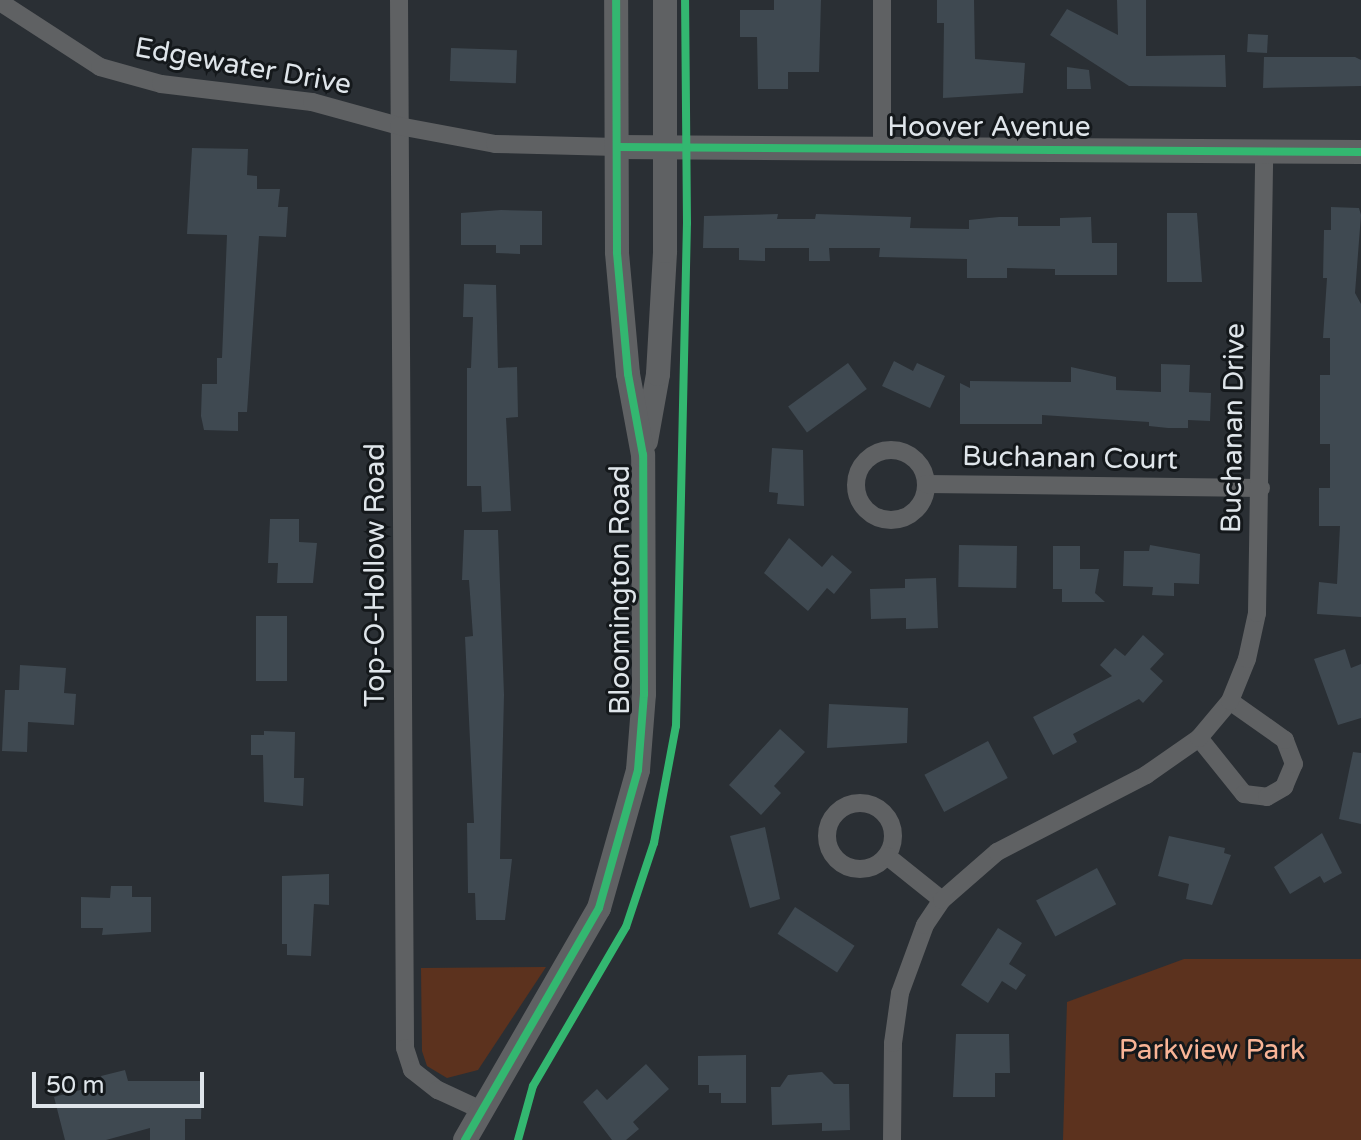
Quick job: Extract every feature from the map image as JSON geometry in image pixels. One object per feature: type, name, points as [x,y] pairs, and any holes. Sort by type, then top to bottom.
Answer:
[{"type":"street","name":"Top-O-Hollow Road","points":[[399,0],[405,1048],[412,1070],[438,1090],[479,1109]]},
{"type":"street","name":"Bloomington Road","points":[[465,1140],[479,1109],[571,962],[599,908],[621,844],[638,770],[644,694],[643,455],[628,374],[617,252],[616,0]]},
{"type":"street","name":"Bloomington Road","points":[[643,455],[658,374],[666,147],[665,0]]},
{"type":"street","points":[[882,0],[882,148]]},
{"type":"street","name":"Edgewater Drive","points":[[0,2],[100,67],[161,84],[312,102],[399,126]]},
{"type":"street","name":"Hoover Avenue","points":[[399,126],[495,144],[1361,152]]},
{"type":"street","name":"Buchanan Drive","points":[[892,1140],[893,1043],[900,993],[925,925],[942,900],[997,852],[1146,775],[1199,738],[1230,701],[1257,613],[1264,151]]},
{"type":"street","name":"Buchanan Court","points":[[926,484],[1261,488]]},
{"type":"street","points":[[1199,738],[1244,794],[1267,797],[1284,787],[1294,764],[1285,740],[1230,701]]},
{"type":"street","points":[[887,856],[942,900]]},
{"type":"green space","name":"Parkview Park","points":[[1184,959],[1361,959],[1361,1140],[1063,1140],[1067,1002]]},
{"type":"green space","points":[[546,967],[478,1070],[447,1078],[427,1066],[422,1051],[421,968]]},
{"type":"building","points":[[774,0],[821,0],[819,72],[788,72],[788,89],[758,89],[757,37],[740,37],[740,10],[774,10]]},
{"type":"building","points":[[937,0],[974,0],[975,59],[1025,63],[1023,93],[943,98],[944,23],[937,23]]},
{"type":"building","points":[[1117,0],[1146,0],[1146,56],[1225,55],[1226,87],[1129,86],[1050,35],[1067,9],[1118,35]]},
{"type":"building","points":[[1248,34],[1268,35],[1267,53],[1247,52]]},
{"type":"building","points":[[451,48],[517,50],[516,83],[450,81]]},
{"type":"building","points":[[1264,57],[1355,57],[1361,60],[1361,86],[1263,88]]},
{"type":"building","points":[[1067,67],[1089,70],[1091,89],[1067,89]]},
{"type":"building","points":[[192,148],[248,149],[247,175],[257,176],[257,189],[280,189],[278,207],[288,207],[286,237],[259,236],[247,412],[238,412],[238,431],[204,430],[201,416],[202,384],[217,384],[217,358],[222,358],[227,235],[187,234]]},
{"type":"building","points":[[1331,207],[1359,208],[1361,215],[1355,293],[1361,304],[1361,617],[1317,614],[1319,582],[1337,584],[1340,526],[1319,526],[1319,488],[1330,488],[1330,444],[1320,444],[1320,375],[1330,375],[1330,338],[1323,338],[1327,278],[1323,278],[1324,230],[1331,230]]},
{"type":"building","points":[[542,211],[542,245],[520,245],[520,254],[496,253],[496,245],[461,245],[461,213]]},
{"type":"building","points":[[1167,213],[1197,213],[1202,282],[1167,282]]},
{"type":"building","points":[[778,214],[777,219],[815,219],[816,214],[911,217],[910,228],[969,229],[969,220],[999,217],[1018,217],[1018,226],[1060,226],[1060,218],[1091,217],[1092,243],[1117,243],[1117,275],[1055,275],[1055,269],[1007,268],[1007,278],[967,278],[967,259],[879,257],[880,248],[829,248],[830,261],[809,261],[809,248],[765,248],[765,261],[739,260],[739,248],[703,248],[704,216]]},
{"type":"building","points":[[464,284],[496,285],[498,368],[517,367],[518,417],[506,418],[511,511],[482,512],[481,486],[467,486],[467,368],[471,368],[473,317],[463,317]]},
{"type":"building","points":[[894,361],[913,371],[917,363],[945,376],[930,408],[882,386]]},
{"type":"building","points":[[848,363],[867,389],[807,432],[788,406]]},
{"type":"building","points":[[1161,364],[1190,365],[1189,392],[1211,393],[1210,421],[1188,420],[1188,428],[1168,428],[1149,426],[1149,422],[1042,415],[1042,424],[960,424],[960,383],[970,388],[970,381],[1071,382],[1071,367],[1116,377],[1116,390],[1161,392]]},
{"type":"building","points":[[772,448],[803,450],[804,506],[777,504],[778,493],[769,492]]},
{"type":"building","points":[[270,519],[299,519],[299,542],[317,543],[313,583],[277,583],[278,563],[268,563]]},
{"type":"building","points":[[464,530],[498,530],[504,695],[500,859],[512,859],[505,920],[476,920],[475,893],[468,893],[467,823],[474,823],[465,637],[473,636],[469,580],[462,580]]},
{"type":"building","points":[[789,538],[822,567],[832,555],[852,572],[834,594],[827,588],[808,611],[764,573]]},
{"type":"building","points":[[959,545],[1017,546],[1016,588],[958,587]]},
{"type":"building","points":[[1150,545],[1200,554],[1199,584],[1174,583],[1174,596],[1152,595],[1153,587],[1123,586],[1124,551],[1149,551]]},
{"type":"building","points":[[1053,546],[1080,546],[1080,569],[1099,569],[1095,593],[1105,602],[1062,602],[1062,589],[1053,589]]},
{"type":"building","points":[[936,578],[938,628],[906,629],[906,618],[871,619],[870,589],[905,588],[905,579]]},
{"type":"building","points":[[256,616],[287,616],[287,681],[256,681]]},
{"type":"building","points":[[1143,635],[1164,654],[1150,669],[1163,681],[1143,703],[1139,699],[1073,734],[1077,742],[1053,755],[1033,717],[1112,676],[1100,665],[1115,648],[1125,656]]},
{"type":"building","points":[[1345,649],[1351,668],[1361,664],[1361,718],[1338,725],[1314,659]]},
{"type":"building","points":[[20,665],[66,668],[64,693],[76,694],[74,725],[28,722],[27,752],[2,751],[5,690],[19,690]]},
{"type":"building","points":[[829,704],[908,708],[907,743],[827,748]]},
{"type":"building","points":[[780,729],[805,752],[774,786],[781,793],[761,815],[729,785]]},
{"type":"building","points":[[264,731],[295,732],[294,778],[304,778],[303,806],[264,802],[263,755],[251,755],[251,735],[264,735]]},
{"type":"building","points":[[988,741],[1008,778],[944,812],[924,775]]},
{"type":"building","points":[[1353,752],[1361,753],[1361,824],[1339,819]]},
{"type":"building","points":[[765,827],[780,899],[750,908],[730,836]]},
{"type":"building","points":[[1322,833],[1342,873],[1324,883],[1320,876],[1290,894],[1274,867]]},
{"type":"building","points":[[1169,836],[1225,848],[1224,853],[1231,855],[1212,905],[1186,899],[1189,884],[1158,876]]},
{"type":"building","points":[[1097,868],[1116,904],[1055,937],[1036,900]]},
{"type":"building","points":[[329,874],[329,905],[314,904],[311,956],[287,955],[287,944],[282,944],[282,876]]},
{"type":"building","points":[[111,886],[132,886],[132,897],[151,897],[151,932],[102,935],[103,928],[81,928],[81,897],[110,898]]},
{"type":"building","points":[[795,907],[855,946],[837,973],[778,934]]},
{"type":"building","points":[[998,928],[1022,943],[1009,964],[1026,975],[1016,990],[1002,981],[988,1003],[961,985]]},
{"type":"building","points":[[956,1034],[1009,1034],[1010,1073],[995,1073],[995,1097],[953,1097]]},
{"type":"building","points":[[746,1055],[746,1103],[721,1103],[721,1093],[709,1093],[709,1085],[698,1085],[698,1056]]},
{"type":"building","points":[[646,1064],[669,1089],[633,1122],[639,1129],[626,1140],[612,1140],[583,1102],[597,1089],[607,1100]]},
{"type":"building","points":[[125,1070],[128,1081],[202,1081],[201,1119],[185,1119],[185,1140],[150,1140],[150,1128],[106,1140],[65,1140],[54,1097],[103,1084],[101,1076]]},
{"type":"building","points":[[822,1072],[834,1084],[849,1084],[850,1130],[822,1131],[822,1123],[772,1125],[771,1087],[780,1087],[788,1075]]},
{"type":"cycle path","points":[[465,1140],[599,908],[638,770],[644,694],[643,455],[628,374],[617,252],[616,0]]},
{"type":"cycle path","points":[[518,1140],[533,1086],[626,927],[654,843],[676,726],[687,223],[685,0]]},
{"type":"cycle path","points":[[617,147],[1361,152]]}]
